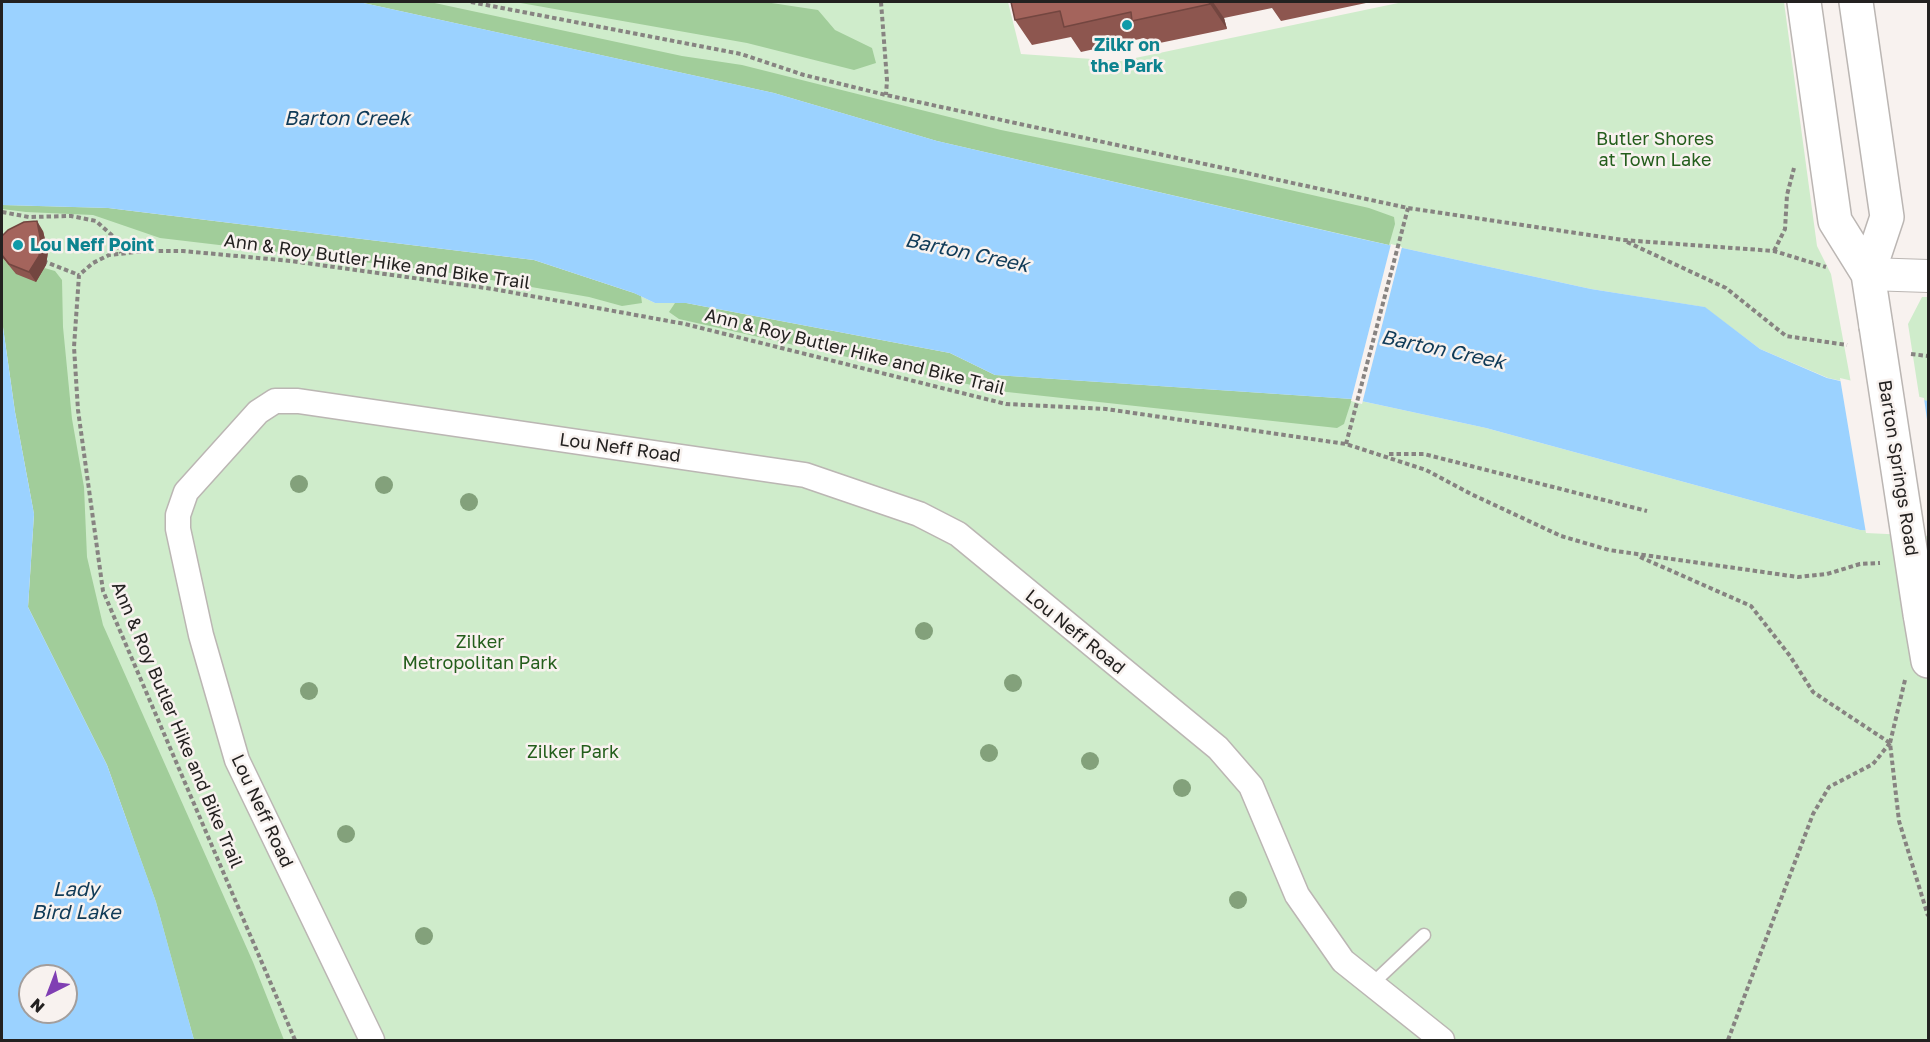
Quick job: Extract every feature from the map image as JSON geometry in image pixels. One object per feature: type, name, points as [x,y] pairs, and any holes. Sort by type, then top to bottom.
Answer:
[{"type":"main road","name":"Barton Springs Road","points":[[1804,2],[1835,221],[1868,274]]},
{"type":"main road","name":"Barton Springs Road","points":[[1856,2],[1887,217],[1868,274],[1867,336],[1929,661]]},
{"type":"street","points":[[1868,274],[1929,276]]},
{"type":"street","name":"Lou Neff Road","points":[[372,1041],[237,760],[201,635],[178,529],[178,515],[186,492],[258,412],[275,401],[298,401],[805,475],[919,514],[958,534],[1218,748],[1251,786],[1297,895],[1323,935],[1343,961],[1442,1041]]},
{"type":"lane","points":[[1372,984],[1424,934]]},
{"type":"path","points":[[471,2],[741,54],[804,75],[886,95],[1408,208],[1623,240],[1774,251],[1827,268],[1868,274]]},
{"type":"path","points":[[881,2],[887,80],[886,95]]},
{"type":"path","points":[[1774,251],[1785,229],[1787,195],[1794,166]]},
{"type":"path","points":[[1346,444],[1408,208]]},
{"type":"path","points":[[2,212],[29,217],[71,216],[96,221],[114,237],[122,253]]},
{"type":"path","points":[[1623,240],[1726,288],[1786,336],[1867,336]]},
{"type":"path","points":[[42,250],[40,259],[80,275]]},
{"type":"path","name":"Ann & Roy Butler Hike and Bike Trail","points":[[295,1041],[103,591],[78,410],[74,346],[80,275],[93,263],[122,253],[145,250],[194,252],[291,261],[493,288],[685,324],[1006,404],[1106,409],[1346,444],[1385,454]]},
{"type":"path","points":[[1905,353],[1929,356]]},
{"type":"path","points":[[1385,454],[1424,454],[1647,511]]},
{"type":"path","points":[[1385,454],[1426,470],[1471,494],[1562,536],[1609,550],[1798,577],[1827,574],[1860,564],[1891,563]]},
{"type":"path","points":[[1635,554],[1752,606],[1790,656],[1813,692],[1890,743],[1899,821],[1929,916]]},
{"type":"path","points":[[1728,1041],[1813,814],[1829,787],[1873,764],[1890,743]]},
{"type":"green space","name":"Butler Shores at Town Lake","points":[[359,2],[1008,2],[1021,54],[1121,61],[1403,2],[1784,2],[1817,246],[1831,274],[1851,383],[1828,378],[1760,349],[1704,307],[1591,289],[1366,240],[937,141],[774,93]]},
{"type":"green space","points":[[359,2],[430,2],[682,56],[742,65],[1001,130],[1242,179],[1369,208],[1394,217],[1395,224],[1389,245],[937,141],[774,93]]},
{"type":"green space","points":[[515,2],[765,2],[818,10],[835,30],[872,48],[876,63],[854,70],[747,43]]},
{"type":"green space","name":"Zilker Metropolitan Park","points":[[2,205],[108,208],[634,293],[655,303],[686,303],[995,375],[1352,399],[1486,428],[1860,530],[1928,533],[1928,1040],[194,1040],[34,514],[2,320]]},
{"type":"green space","points":[[2,205],[108,208],[534,260],[634,293],[641,296],[642,303],[622,306],[589,297],[439,271],[160,238],[93,215],[26,212],[2,209]]},
{"type":"green space","points":[[2,248],[5,261],[15,271],[41,267],[55,271],[62,280],[63,327],[72,419],[84,487],[87,557],[103,625],[253,962],[284,1040],[194,1040],[156,902],[107,765],[28,607],[34,514],[15,412],[2,320]]},
{"type":"green space","points":[[1922,297],[1928,297],[1928,453],[1908,324]]},
{"type":"green space","points":[[675,303],[686,303],[950,353],[995,375],[1352,399],[1344,424],[1337,428],[998,391],[679,319],[669,312]]},
{"type":"water","name":"Barton Creek","points":[[2,2],[359,2],[774,93],[937,141],[1366,240],[1591,289],[1705,307],[1760,349],[1827,378],[1928,401],[1928,533],[1860,530],[1486,428],[1352,399],[995,375],[950,353],[686,303],[655,303],[634,293],[534,260],[108,208],[2,205]]},
{"type":"water","name":"Lady Bird Lake","points":[[2,320],[15,412],[34,514],[28,607],[107,765],[156,902],[194,1040],[2,1040]]},
{"type":"pier","points":[[1391,244],[1402,247],[1362,404],[1351,401]]},
{"type":"pier","points":[[1840,378],[1924,398],[1928,427],[1928,536],[1866,533]]},
{"type":"building","points":[[1011,2],[1209,2],[1210,4],[1132,21],[1131,12],[1064,27],[1060,11],[1015,20]]},
{"type":"building","points":[[37,221],[41,242],[39,256],[29,272],[9,264],[2,255],[2,236],[8,230],[24,222]]},
{"type":"place","name":"Zilkr on the Park","points":[[1127,25]]},
{"type":"place","name":"Lou Neff Point","points":[[18,245]]},
{"type":"park label","name":"Zilker Park","points":[[573,752]]}]
